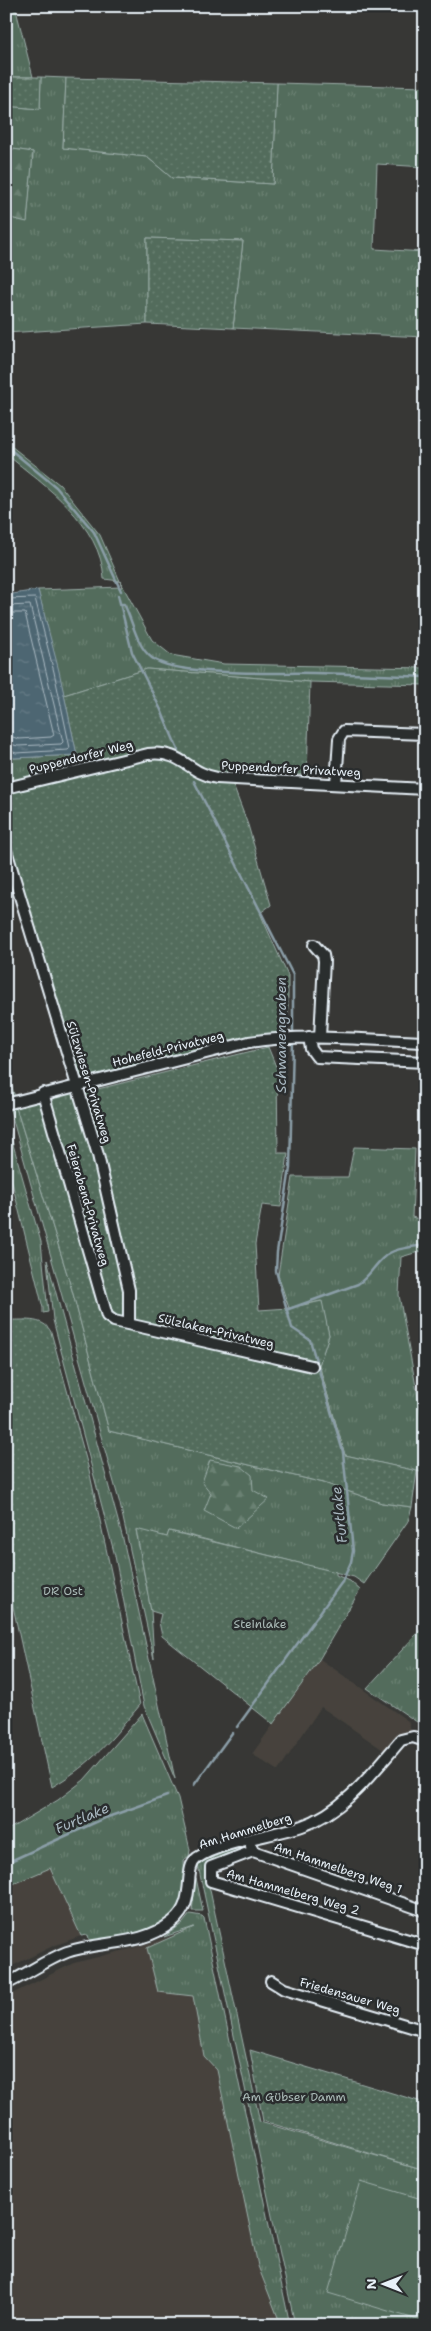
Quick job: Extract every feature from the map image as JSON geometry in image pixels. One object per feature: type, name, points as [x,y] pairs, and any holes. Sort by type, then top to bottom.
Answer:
[{"type":"street","points":[[336,784],[339,739],[344,731],[425,734]]},
{"type":"street","name":"Puppendorfer Privatweg","points":[[162,752],[174,755],[200,773],[210,777],[425,789]]},
{"type":"street","name":"Puppendorfer Weg","points":[[6,788],[162,752]]},
{"type":"street","name":"Sülzwiesen-Privatweg","points":[[6,850],[73,1076],[78,1084],[129,1290],[128,1324]]},
{"type":"street","points":[[314,945],[323,955],[324,961],[320,1037]]},
{"type":"street","name":"Hohefeld-Privatweg","points":[[6,1104],[78,1084],[249,1042],[286,1037],[320,1037],[425,1042]]},
{"type":"street","points":[[305,1037],[317,1057],[425,1062]]},
{"type":"street","name":"Feierabend-Privatweg","points":[[43,1093],[107,1316],[114,1321]]},
{"type":"street","name":"Sülzlaken-Privatweg","points":[[114,1321],[312,1366]]},
{"type":"street","name":"Am Hammelberg","points":[[6,1984],[66,1953],[134,1940],[163,1928],[177,1918],[184,1908],[189,1893],[191,1869],[195,1860],[212,1851],[304,1825],[323,1816],[345,1800],[401,1740],[413,1736],[425,1741]]},
{"type":"street","points":[[250,1840],[253,1852]]},
{"type":"street","name":"Am Hammelberg Weg 1","points":[[253,1852],[425,1912]]},
{"type":"street","name":"Am Hammelberg Weg 2","points":[[253,1852],[212,1866],[209,1871],[211,1881],[425,1945]]},
{"type":"street","name":"Friedensauer Weg","points":[[271,1981],[284,1989],[425,2031]]},
{"type":"shaded area","points":[[320,1659],[408,1721],[413,1737],[389,1754],[321,1707],[278,1771],[252,1754]]},
{"type":"shaded area","points":[[50,1867],[81,1936],[53,1946],[6,1969],[6,1887]]},
{"type":"shaded area","points":[[201,1926],[284,2325],[6,2325],[6,1997],[74,1963],[137,1947]]},
{"type":"green space","points":[[6,6],[15,6],[33,77],[6,77]]},
{"type":"green space","points":[[6,77],[41,77],[40,109],[6,106]]},
{"type":"green space","points":[[41,77],[66,78],[63,148],[147,157],[172,178],[273,184],[277,83],[425,87],[425,167],[377,164],[374,249],[425,252],[425,337],[233,328],[243,241],[147,238],[147,324],[6,333],[6,217],[27,221],[33,152],[6,148],[6,106],[40,109]]},
{"type":"green space","points":[[66,78],[277,83],[273,184],[172,178],[147,157],[63,148]]},
{"type":"green space","points":[[6,148],[33,152],[27,222],[6,217]]},
{"type":"green space","points":[[147,238],[243,241],[233,328],[147,324]]},
{"type":"green space","points":[[6,442],[60,485],[100,535],[120,581],[104,579],[101,559],[93,541],[82,524],[53,493],[6,454]]},
{"type":"green space","points":[[120,581],[152,640],[171,655],[224,664],[425,668],[425,685],[310,682],[147,669],[64,695],[38,590],[122,587]]},
{"type":"green space","points":[[147,669],[310,682],[307,775],[228,772],[248,825],[271,905],[260,913],[288,976],[288,1033],[262,1035],[81,1080],[78,1078],[6,836],[6,793],[81,774],[64,695]]},
{"type":"green space","points":[[6,753],[14,758],[77,755],[79,766],[6,783]]},
{"type":"green space","points":[[268,1047],[277,1069],[278,1153],[288,1153],[281,1207],[262,1205],[255,1244],[259,1310],[289,1308],[322,1301],[329,1335],[319,1365],[345,1455],[417,1471],[412,1507],[382,1503],[324,1483],[109,1431],[72,1290],[15,1104],[73,1091],[86,1092]]},
{"type":"green space","points":[[6,1068],[15,1097],[8,1099],[6,1095]]},
{"type":"green space","points":[[15,1104],[72,1290],[109,1431],[324,1483],[382,1503],[412,1507],[408,1521],[364,1584],[354,1577],[188,1535],[169,1531],[167,1537],[136,1530],[151,1611],[154,1659],[120,1504],[9,1106]]},
{"type":"green space","points":[[6,1120],[41,1242],[48,1312],[43,1313],[6,1158]]},
{"type":"green space","points":[[354,1147],[415,1149],[412,1217],[425,1221],[425,1250],[401,1257],[399,1295],[425,1435],[425,1473],[345,1455],[319,1365],[329,1335],[321,1301],[289,1308],[278,1275],[293,1177],[348,1177]]},
{"type":"green space","points":[[47,1260],[123,1539],[175,1779],[144,1706],[115,1556],[53,1320]]},
{"type":"green space","name":"DR Ost","points":[[6,1320],[37,1321],[51,1332],[89,1470],[140,1705],[90,1760],[52,1787],[6,1574]]},
{"type":"green space","points":[[210,1460],[241,1466],[252,1475],[253,1490],[269,1499],[236,1528],[204,1511],[211,1493],[202,1482]]},
{"type":"green space","name":"Steinlake","points":[[136,1529],[167,1537],[169,1531],[336,1572],[336,1575],[350,1581],[360,1590],[317,1663],[273,1724],[162,1636],[159,1622],[161,1614],[151,1611]]},
{"type":"green space","points":[[425,1625],[425,1714],[417,1722],[367,1688]]},
{"type":"green space","points":[[142,1714],[178,1798],[190,1850],[189,1856],[184,1860],[185,1891],[179,1908],[170,1919],[159,1926],[146,1932],[90,1942],[88,1935],[81,1936],[50,1868],[6,1887],[6,1831],[58,1800],[84,1780]]},
{"type":"green space","points":[[241,1847],[246,1850],[229,1857],[228,1853],[221,1856],[222,1861],[208,1863],[205,1867],[260,2122],[425,2170],[425,2200],[361,2182],[425,2325],[295,2325],[198,1865],[215,1854]]},
{"type":"green space","points":[[196,1878],[203,1911],[192,1911]]},
{"type":"green space","points":[[190,1914],[204,1918],[290,2325],[281,2325],[258,2266],[217,2070],[204,2056],[193,1996],[158,1992],[147,1948],[194,1927],[164,1937],[183,1923]]},
{"type":"green space","name":"Am Gübser Damm","points":[[250,2050],[425,2103],[425,2170],[263,2121]]},
{"type":"green space","points":[[361,2181],[425,2200],[425,2322],[328,2293]]},
{"type":"water","points":[[38,590],[59,671],[77,755],[14,758],[6,753],[6,595]]},
{"type":"waterway","name":"Schwanengraben","points":[[6,446],[56,487],[94,532],[121,591]]},
{"type":"waterway","name":"Schwanengraben","points":[[118,595],[132,652],[161,710],[178,750]]},
{"type":"waterway","points":[[121,604],[124,604],[142,647],[152,658],[164,664],[205,671],[425,677]]},
{"type":"waterway","name":"Schwanengraben","points":[[194,781],[293,975],[293,1035]]},
{"type":"waterway","name":"Furtlake","points":[[237,1727],[342,1582],[351,1562],[353,1551],[343,1452],[310,1340],[292,1328],[276,1271],[277,1252],[290,1168],[293,1041]]},
{"type":"waterway","points":[[286,1310],[358,1284],[383,1258],[392,1252],[402,1248],[425,1245]]},
{"type":"waterway","name":"Furtlake","points":[[194,1785],[232,1733]]},
{"type":"waterway","name":"Furtlake","points":[[6,1863],[105,1818],[167,1796]]}]
